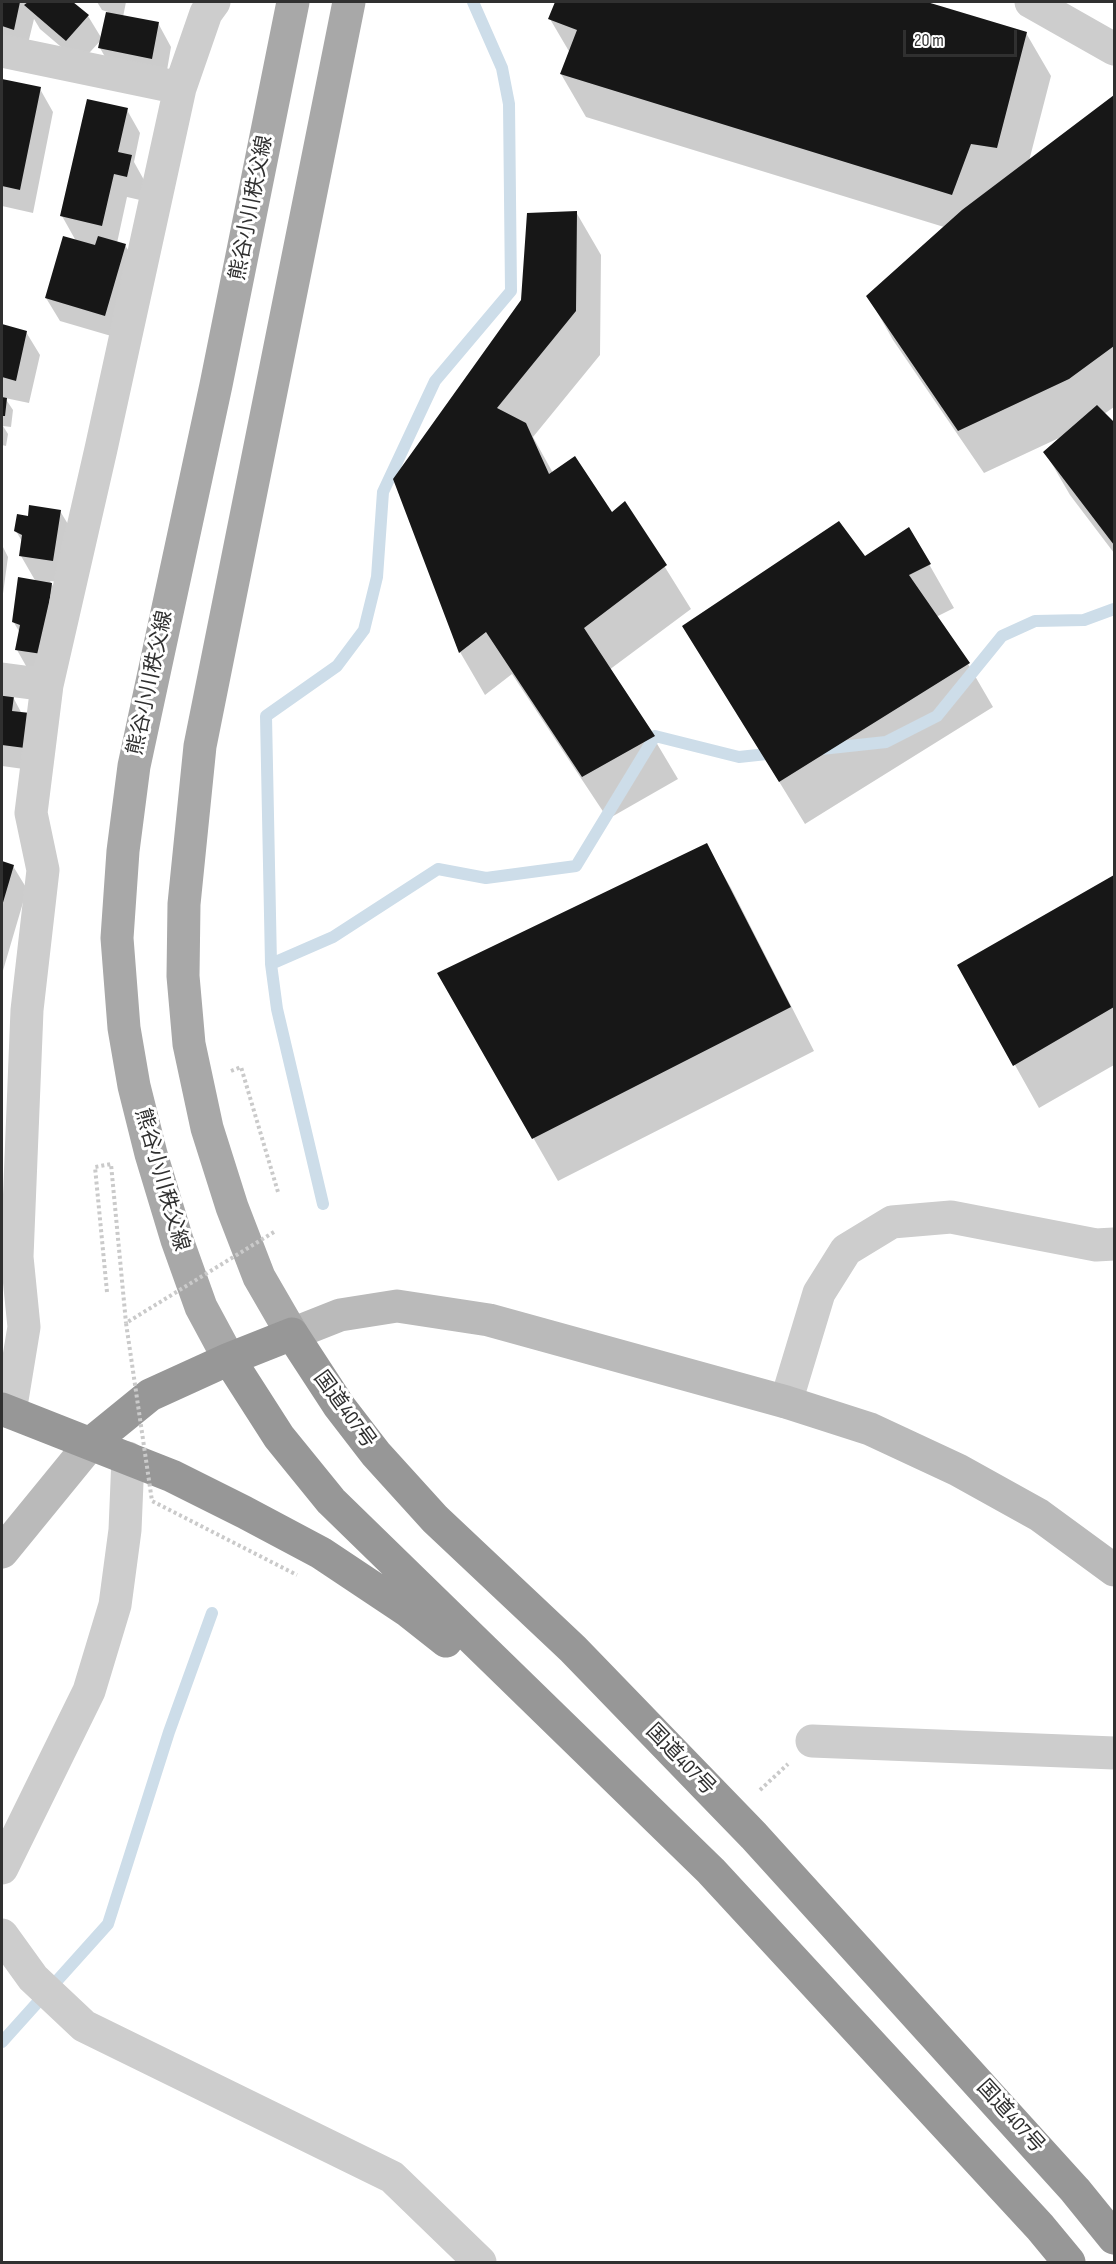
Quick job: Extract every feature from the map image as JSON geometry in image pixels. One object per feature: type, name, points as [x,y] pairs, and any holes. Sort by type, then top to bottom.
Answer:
[{"type":"highway","points":[[91,1443],[150,1395],[229,1359],[292,1334]]},
{"type":"highway","name":"国道407号","points":[[292,1334],[339,1406],[398,1479],[435,1519],[573,1649],[754,1836],[1068,2181],[1114,2238]]},
{"type":"highway","points":[[229,1359],[279,1437],[331,1501],[736,1897],[1041,2227],[1069,2262]]},
{"type":"highway","points":[[6,1411],[172,1476],[321,1553],[408,1611],[596,1759]]},
{"type":"main road","name":"熊谷小川秩父線","points":[[229,1359],[201,1307],[177,1240],[151,1154],[134,1086],[124,1028],[117,938],[123,851],[134,766],[216,385],[293,2]]},
{"type":"main road","points":[[292,1334],[259,1277],[232,1207],[207,1128],[189,1044],[183,976],[184,904],[200,746],[349,2]]},
{"type":"street","points":[[6,1411],[24,1327],[17,1257],[14,1007],[44,870],[31,813],[47,685],[180,88],[206,13],[214,2]]},
{"type":"street","points":[[1031,2],[1114,49]]},
{"type":"street","points":[[2,51],[180,88]]},
{"type":"street","points":[[2,679],[47,685]]},
{"type":"street","points":[[786,1402],[819,1293],[846,1250],[892,1222],[951,1217],[1096,1245],[1114,1244]]},
{"type":"street","points":[[292,1334],[340,1315],[397,1306],[489,1320],[786,1402],[870,1429],[958,1470],[1039,1515],[1114,1570]]},
{"type":"street","points":[[2,1552],[91,1443]]},
{"type":"street","points":[[2,1868],[89,1690],[115,1605],[125,1530],[128,1458]]},
{"type":"street","points":[[812,1741],[1114,1753]]},
{"type":"street","points":[[2,1935],[33,1978],[84,2026],[392,2177],[480,2262]]},
{"type":"path","points":[[225,1074],[241,1067],[278,1192]]},
{"type":"path","points":[[107,1292],[95,1167],[111,1164],[126,1323],[152,1501],[297,1575]]},
{"type":"path","points":[[126,1323],[274,1232],[271,1222]]},
{"type":"building","points":[[2,2],[20,2],[14,30],[2,26]]},
{"type":"building","points":[[28,2],[73,2],[89,15],[66,41],[24,5]]},
{"type":"building","points":[[555,2],[927,2],[1027,32],[997,148],[971,144],[952,195],[560,74],[577,30],[548,19]]},
{"type":"building","points":[[106,12],[159,22],[152,59],[98,48]]},
{"type":"building","points":[[2,79],[41,87],[20,190],[2,186]]},
{"type":"building","points":[[1114,95],[1114,346],[1069,379],[958,431],[866,296],[962,210]]},
{"type":"building","points":[[87,99],[128,108],[118,152],[132,155],[127,177],[114,174],[102,226],[60,216]]},
{"type":"building","points":[[577,211],[576,311],[497,408],[526,423],[549,474],[575,456],[612,512],[625,501],[667,565],[584,628],[655,736],[582,777],[486,632],[459,653],[393,479],[521,300],[527,213]]},
{"type":"building","points":[[63,236],[95,245],[98,236],[126,244],[105,316],[45,298]]},
{"type":"building","points":[[2,324],[27,331],[16,381],[2,377]]},
{"type":"building","points":[[2,397],[7,398],[5,416],[2,416]]},
{"type":"building","points":[[1097,405],[1114,422],[1114,545],[1043,452]]},
{"type":"building","points":[[29,505],[61,510],[53,561],[19,556],[22,535],[14,531],[17,514],[28,516]]},
{"type":"building","points":[[839,521],[865,556],[909,527],[931,564],[909,575],[970,663],[779,782],[682,626]]},
{"type":"building","points":[[18,577],[52,583],[42,654],[15,650],[20,625],[12,622]]},
{"type":"building","points":[[2,695],[14,696],[12,711],[30,713],[25,748],[2,745]]},
{"type":"building","points":[[707,843],[791,1007],[532,1139],[437,973]]},
{"type":"building","points":[[2,861],[14,865],[2,906]]},
{"type":"building","points":[[1114,875],[1114,1007],[1013,1066],[957,965]]},
{"type":"waterway","points":[[323,1204],[277,1009],[271,964],[266,716],[337,666],[364,630],[377,577],[383,492],[435,381],[511,291],[509,104],[502,68],[473,2]]},
{"type":"waterway","points":[[821,749],[886,742],[937,716],[1002,636],[1035,621],[1084,620],[1114,609]]},
{"type":"waterway","points":[[271,964],[333,937],[438,869],[486,878],[576,866],[655,736],[739,757],[776,753]]},
{"type":"waterway","points":[[2,2042],[108,1924],[169,1732],[212,1613]]}]
